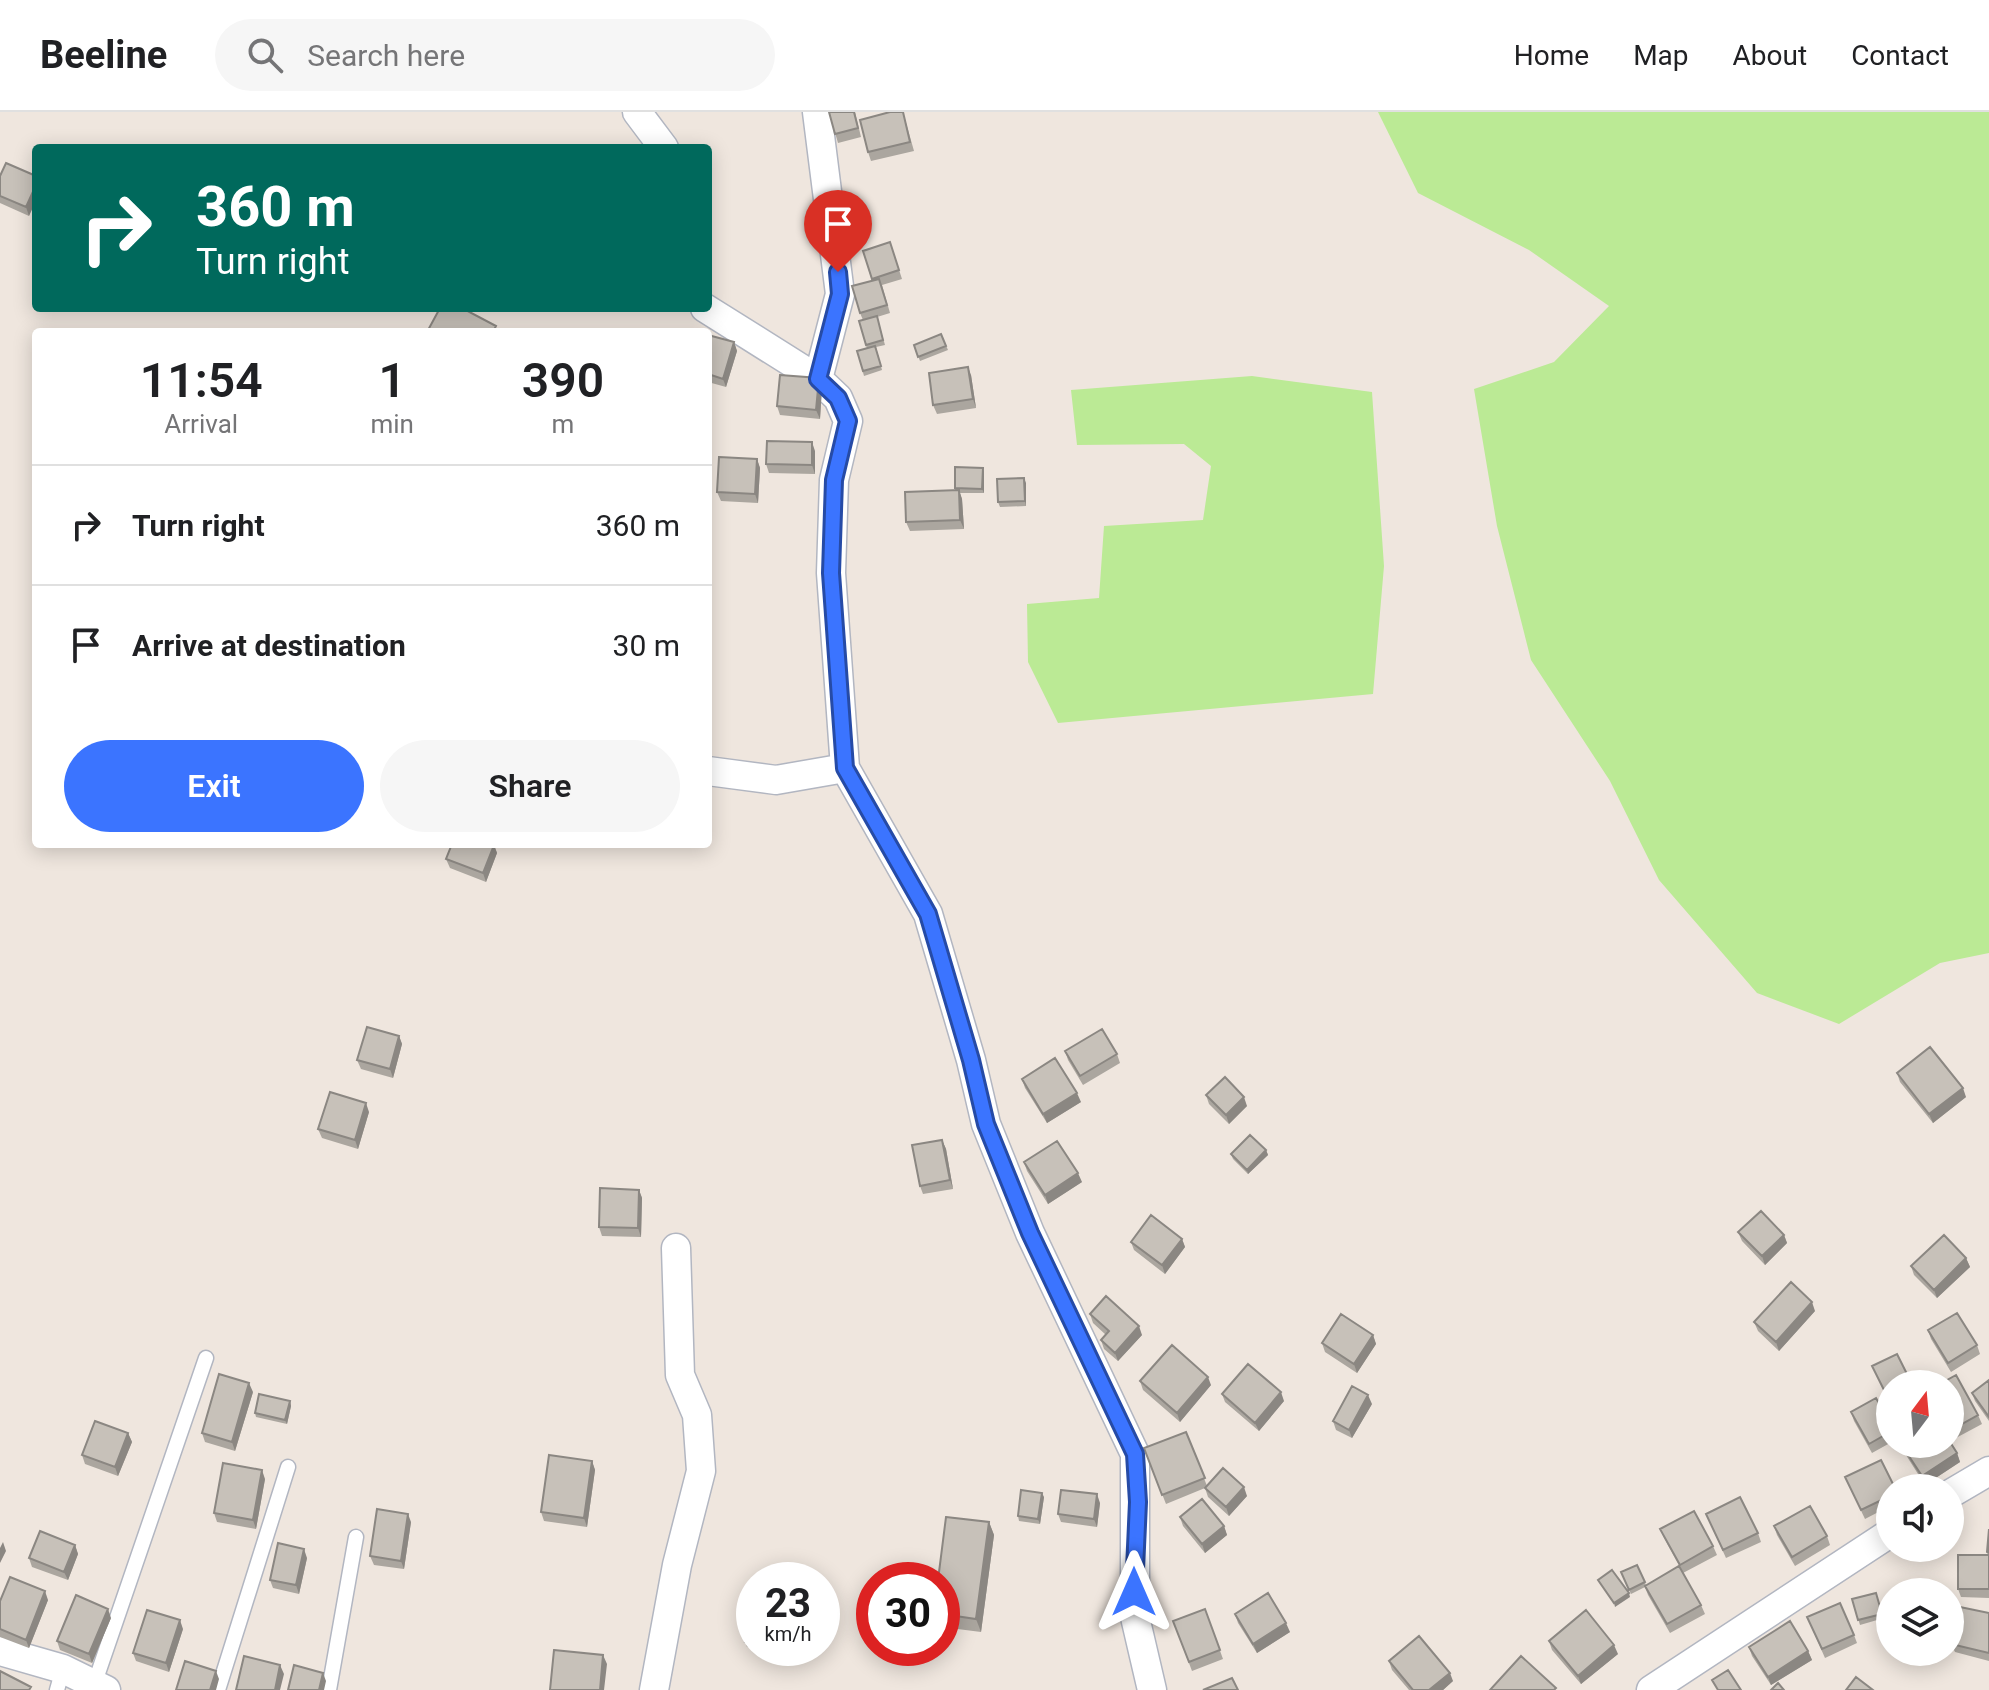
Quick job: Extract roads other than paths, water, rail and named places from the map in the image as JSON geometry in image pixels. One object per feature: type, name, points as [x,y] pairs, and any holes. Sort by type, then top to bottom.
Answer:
[{"type":"street","points":[[637,112],[661,144]]},
{"type":"street","points":[[817,112],[840,294],[818,379]]},
{"type":"street","points":[[711,312],[818,379],[838,398],[848,421],[834,480],[831,573],[845,768],[928,914],[971,1060],[986,1124],[1030,1233],[1135,1454],[1135,1617],[1152,1690]]},
{"type":"street","points":[[712,772],[776,780],[845,768]]},
{"type":"street","points":[[654,1690],[677,1565],[701,1471],[697,1415],[680,1375],[676,1248]]},
{"type":"street","points":[[1964,1486],[1989,1471]]},
{"type":"street","points":[[1651,1690],[1876,1542]]},
{"type":"street","points":[[0,1651],[60,1680],[100,1687]]},
{"type":"lane","points":[[100,1687],[206,1358]]},
{"type":"lane","points":[[218,1690],[288,1467]]},
{"type":"lane","points":[[329,1690],[356,1537]]}]
